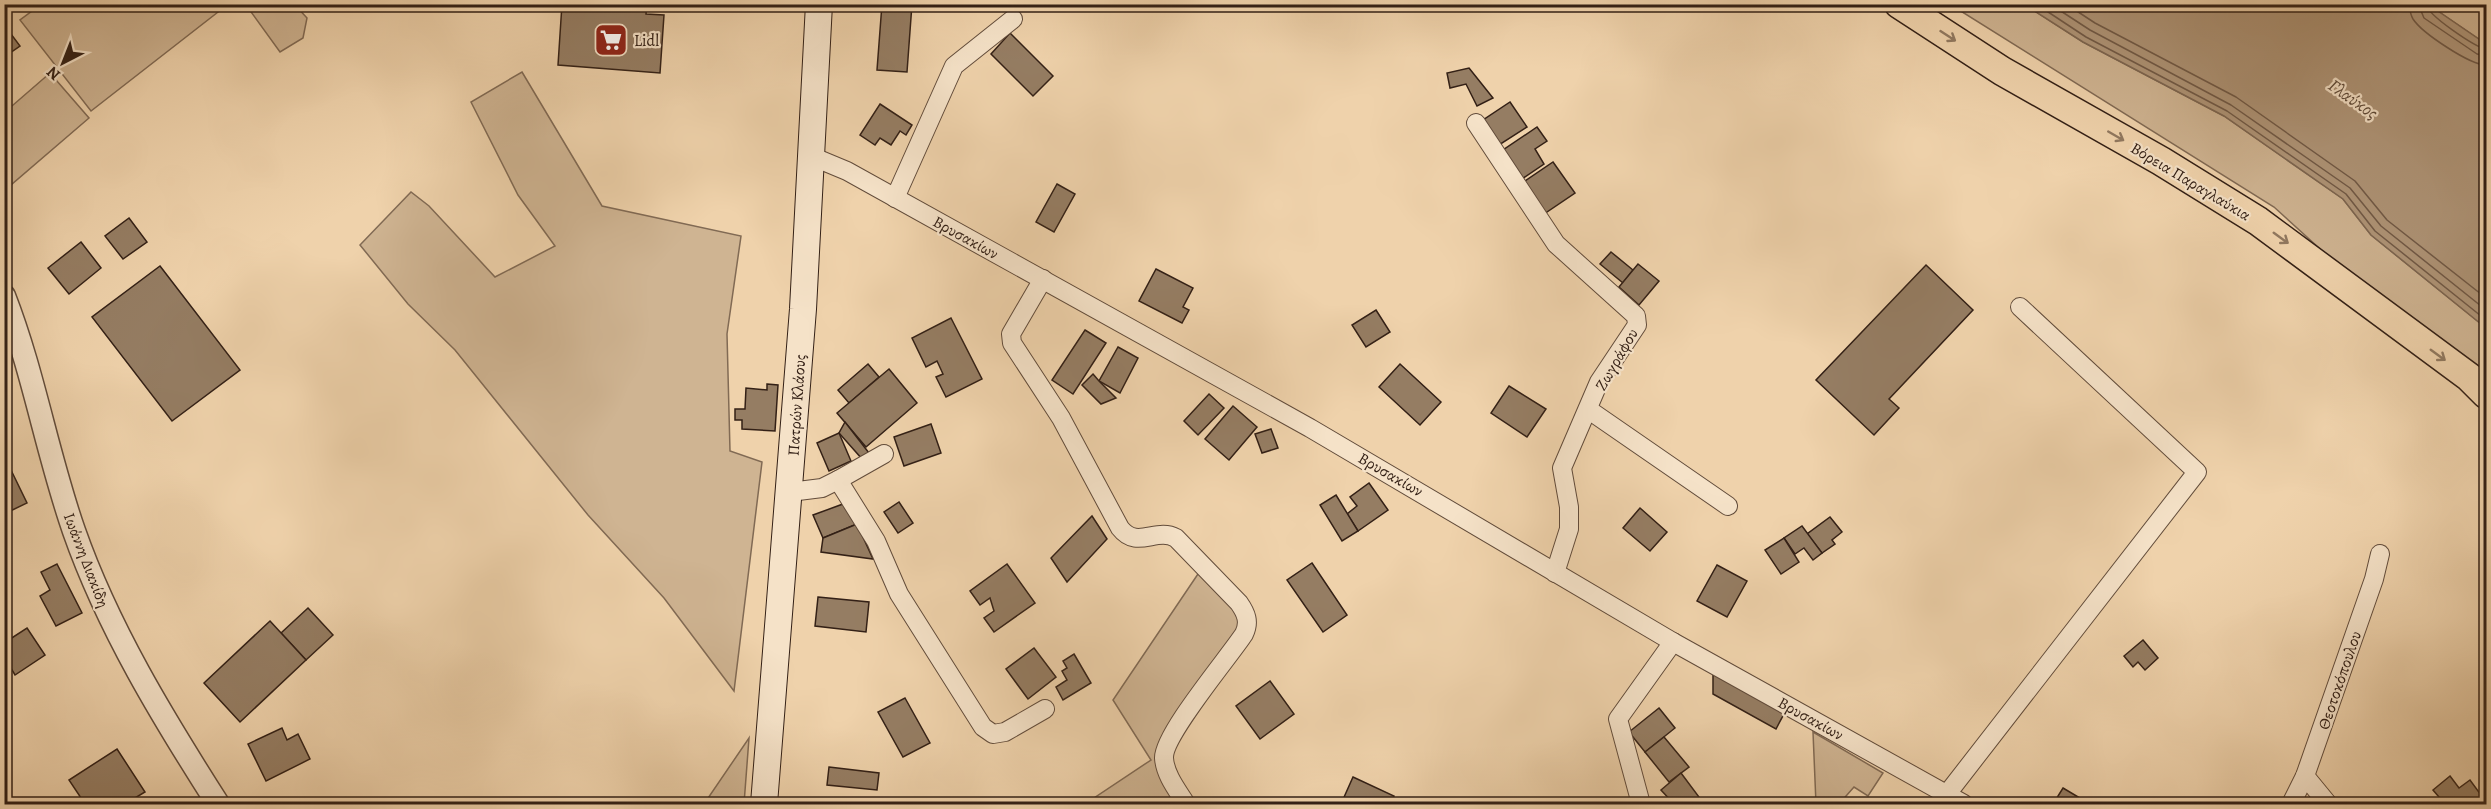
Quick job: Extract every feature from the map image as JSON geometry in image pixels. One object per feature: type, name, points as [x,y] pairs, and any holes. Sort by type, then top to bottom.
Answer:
[{"type":"main road","name":"Πατρών Κλάους","points":[[764,804],[790,492],[819,4]]},
{"type":"main road","name":"Βόρεια Παραγλαύκια","points":[[1899,4],[2002,71],[2161,161],[2258,221],[2478,386]]},
{"type":"street","points":[[895,198],[954,66],[1013,19]]},
{"type":"street","name":"Ζωγράφου","points":[[1476,123],[1556,244],[1636,315],[1637,325],[1599,382],[1589,410],[1562,468],[1569,507],[1569,529],[1554,573]]},
{"type":"street","name":"Βρυσακίων","points":[[811,156],[834,164],[1310,428],[1673,642],[1964,804]]},
{"type":"street","points":[[1043,279],[1011,334],[1012,342],[1061,418],[1120,528],[1125,534],[1135,539],[1164,533],[1176,537],[1239,603],[1246,615],[1248,626],[1244,634],[1182,721],[1165,751],[1168,771],[1186,804]]},
{"type":"street","name":"Ιωάννη Διακίδη","points":[[6,306],[64,499],[95,586],[143,681],[218,804]]},
{"type":"street","points":[[1947,794],[2197,472],[2020,307]]},
{"type":"street","points":[[1589,410],[1728,506]]},
{"type":"street","points":[[790,492],[822,488],[884,454]]},
{"type":"street","points":[[838,480],[876,541],[899,594],[983,727],[993,734],[1005,732],[1045,709]]},
{"type":"street","name":"Θεοτοκόπουλου","points":[[2291,804],[2305,776],[2374,579],[2380,554]]},
{"type":"street","points":[[1641,804],[1618,719],[1673,642]]},
{"type":"street","points":[[2305,776],[2328,804]]},
{"type":"shaded area","points":[[40,5],[227,5],[91,111],[20,20]]},
{"type":"shaded area","points":[[246,5],[295,5],[307,18],[303,38],[280,52]]},
{"type":"shaded area","points":[[1951,5],[2025,5],[2083,42],[2224,116],[2343,199],[2371,235],[2486,328],[2486,400],[2274,207]]},
{"type":"shaded area","points":[[2429,5],[2486,5],[2486,44]]},
{"type":"shaded area","points":[[522,72],[602,206],[741,236],[727,334],[730,451],[762,462],[734,691],[664,598],[588,515],[455,350],[408,304],[360,245],[411,192],[429,206],[495,277],[555,246],[518,195],[471,102]]},
{"type":"shaded area","points":[[50,73],[89,118],[5,190],[5,112]]},
{"type":"shaded area","points":[[1200,571],[1244,618],[1159,758],[1180,804],[1085,804],[1151,760],[1113,700]]},
{"type":"shaded area","points":[[1813,732],[1883,773],[1868,796],[1854,787],[1839,804],[1816,804]]},
{"type":"shaded area","points":[[749,738],[744,804],[704,804]]},
{"type":"water","name":"Γλαύκος","points":[[2025,5],[2429,5],[2486,44],[2486,328],[2371,235],[2343,199],[2224,116],[2083,42]]},
{"type":"building","name":"Lidl","points":[[562,4],[647,4],[646,14],[664,15],[660,73],[558,65]]},
{"type":"building","points":[[882,4],[912,4],[907,72],[877,70]]},
{"type":"building","points":[[8,30],[20,46],[4,57],[4,32]]},
{"type":"building","points":[[1010,33],[1053,76],[1033,96],[991,54]]},
{"type":"building","points":[[1469,68],[1493,98],[1477,106],[1466,84],[1450,88],[1447,73]]},
{"type":"building","points":[[1510,102],[1527,127],[1499,145],[1483,120]]},
{"type":"building","points":[[880,104],[912,125],[906,135],[900,131],[891,145],[880,138],[875,145],[860,135]]},
{"type":"building","points":[[1537,127],[1547,141],[1535,149],[1544,164],[1519,181],[1500,152]]},
{"type":"building","points":[[1553,162],[1575,193],[1544,214],[1522,183]]},
{"type":"building","points":[[1057,184],[1075,194],[1054,232],[1036,222]]},
{"type":"building","points":[[129,218],[147,242],[123,259],[105,236]]},
{"type":"building","points":[[81,242],[101,268],[69,294],[48,268]]},
{"type":"building","points":[[1611,252],[1633,270],[1623,283],[1600,264]]},
{"type":"building","points":[[1638,264],[1659,281],[1639,305],[1619,287]]},
{"type":"building","points":[[1926,265],[1973,310],[1889,399],[1899,408],[1874,435],[1816,380]]},
{"type":"building","points":[[160,266],[240,370],[172,421],[92,317]]},
{"type":"building","points":[[1156,269],[1193,288],[1183,307],[1189,310],[1182,323],[1139,301]]},
{"type":"building","points":[[1376,310],[1390,332],[1366,347],[1352,325]]},
{"type":"building","points":[[951,318],[982,379],[946,397],[936,377],[943,374],[937,361],[926,367],[912,338]]},
{"type":"building","points":[[1085,330],[1106,343],[1073,394],[1052,380]]},
{"type":"building","points":[[1118,347],[1138,358],[1120,393],[1099,381]]},
{"type":"building","points":[[868,364],[879,377],[849,403],[838,390]]},
{"type":"building","points":[[1400,364],[1441,402],[1420,425],[1379,387]]},
{"type":"building","points":[[889,369],[917,403],[866,447],[837,413]]},
{"type":"building","points":[[1093,374],[1116,398],[1101,404],[1082,385]]},
{"type":"building","points":[[767,384],[778,385],[775,431],[742,429],[742,420],[735,420],[735,409],[745,409],[746,388],[767,390]]},
{"type":"building","points":[[1509,386],[1546,409],[1527,437],[1491,413]]},
{"type":"building","points":[[1209,394],[1224,408],[1198,435],[1184,421]]},
{"type":"building","points":[[1233,406],[1257,427],[1229,460],[1205,439]]},
{"type":"building","points":[[845,422],[869,453],[863,460],[839,433]]},
{"type":"building","points":[[931,424],[941,453],[904,466],[894,437]]},
{"type":"building","points":[[1271,429],[1278,448],[1262,453],[1255,434]]},
{"type":"building","points":[[839,433],[851,461],[829,471],[817,443]]},
{"type":"building","points":[[10,468],[27,503],[4,514],[4,471]]},
{"type":"building","points":[[1369,483],[1388,510],[1358,531],[1347,514],[1357,506],[1350,497]]},
{"type":"building","points":[[1336,495],[1358,531],[1342,541],[1320,505]]},
{"type":"building","points":[[899,502],[913,523],[898,533],[884,512]]},
{"type":"building","points":[[843,504],[857,524],[823,538],[813,515]]},
{"type":"building","points":[[1640,508],[1667,532],[1650,551],[1623,528]]},
{"type":"building","points":[[1092,516],[1107,539],[1067,582],[1051,558]]},
{"type":"building","points":[[1830,517],[1842,532],[1832,540],[1835,544],[1822,553],[1807,534]]},
{"type":"building","points":[[857,524],[873,559],[821,552],[823,538]]},
{"type":"building","points":[[1802,526],[1822,553],[1813,560],[1804,548],[1795,554],[1784,538]]},
{"type":"building","points":[[1784,538],[1799,562],[1781,574],[1765,550]]},
{"type":"building","points":[[1312,563],[1347,615],[1323,632],[1287,580]]},
{"type":"building","points":[[57,564],[82,613],[56,626],[40,596],[50,590],[41,572]]},
{"type":"building","points":[[1007,564],[1035,603],[994,632],[984,618],[994,611],[990,598],[980,605],[970,591]]},
{"type":"building","points":[[1717,565],[1747,581],[1727,617],[1697,601]]},
{"type":"building","points":[[818,597],[869,602],[866,632],[815,626]]},
{"type":"building","points":[[308,608],[333,635],[306,660],[281,633]]},
{"type":"building","points":[[270,621],[306,660],[240,722],[204,683]]},
{"type":"building","points":[[27,628],[45,655],[15,675],[8,663],[4,665],[4,643]]},
{"type":"building","points":[[2143,640],[2158,658],[2145,670],[2138,662],[2133,667],[2124,656]]},
{"type":"building","points":[[1034,648],[1056,677],[1028,699],[1006,669]]},
{"type":"building","points":[[1074,654],[1091,683],[1063,700],[1056,687],[1067,680],[1062,671],[1067,668],[1063,661]]},
{"type":"building","points":[[1713,672],[1785,712],[1776,729],[1713,694]]},
{"type":"building","points":[[1270,681],[1294,714],[1260,739],[1236,706]]},
{"type":"building","points":[[905,698],[930,743],[903,757],[878,712]]},
{"type":"building","points":[[1659,708],[1675,728],[1645,752],[1629,732]]},
{"type":"building","points":[[282,728],[287,740],[298,734],[310,759],[266,781],[248,744]]},
{"type":"building","points":[[1664,737],[1689,767],[1669,782],[1645,752]]},
{"type":"building","points":[[117,749],[145,792],[125,804],[85,804],[69,780]]},
{"type":"building","points":[[829,767],[879,773],[877,790],[827,785]]},
{"type":"building","points":[[1681,773],[1699,797],[1690,804],[1674,804],[1661,790]]},
{"type":"building","points":[[2450,776],[2459,788],[2470,780],[2484,799],[2477,804],[2445,804],[2433,790]]},
{"type":"building","points":[[1353,777],[1394,796],[1390,804],[1341,804]]},
{"type":"building","points":[[2063,788],[2090,804],[2053,804]]},
{"type":"place","name":"Lidl","points":[[611,40]]}]
